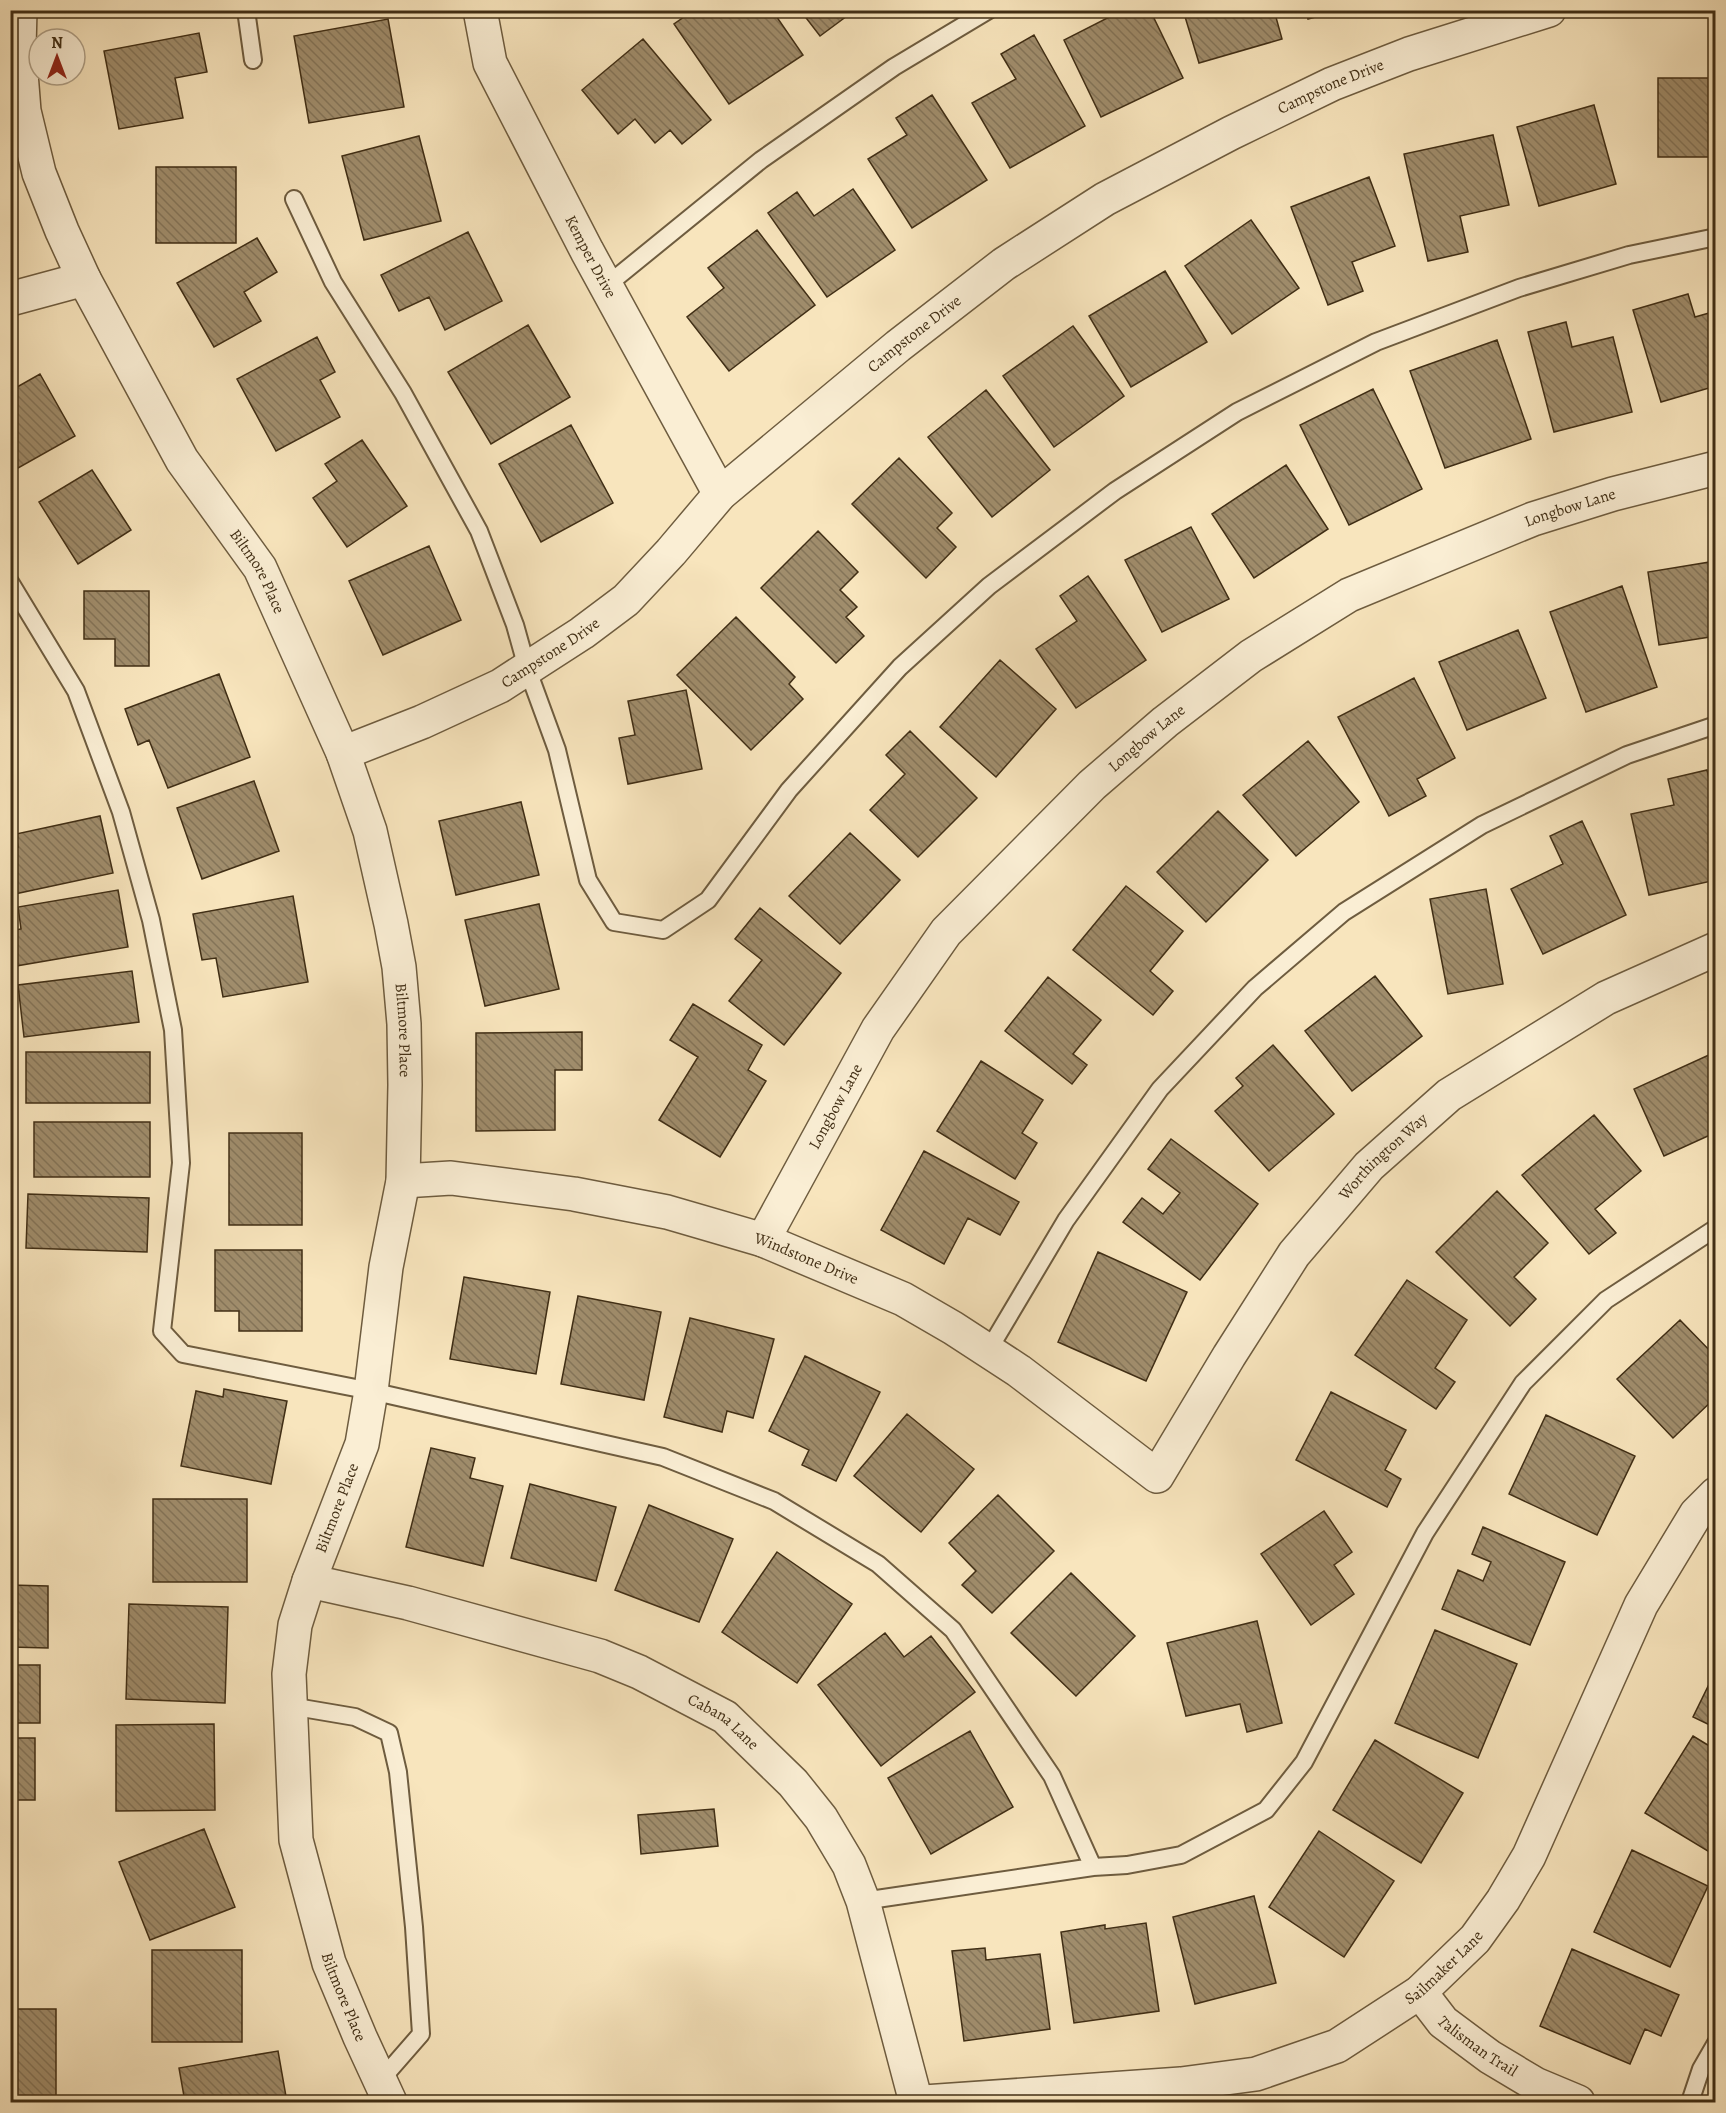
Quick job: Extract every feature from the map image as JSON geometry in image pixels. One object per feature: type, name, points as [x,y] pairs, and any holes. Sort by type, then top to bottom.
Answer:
[{"type":"street","name":"Biltmore Place","points":[[20,10],[24,111],[39,173],[84,279],[182,460],[260,568],[343,753],[370,831],[399,968],[404,1024],[403,1181],[386,1267],[371,1391],[362,1444],[309,1581],[295,1625],[289,1674],[296,1840],[329,1963],[385,2092]]},
{"type":"street","name":"Kemper Drive","points":[[480,10],[490,63],[606,286],[720,494]]},
{"type":"street","name":"Campstone Drive","points":[[343,753],[422,722],[500,686],[582,633],[626,600],[671,552],[720,494],[898,346],[1004,264],[1104,199],[1332,84],[1409,54],[1549,10]]},
{"type":"street","points":[[10,299],[84,279]]},
{"type":"street","name":"Longbow Lane","points":[[763,1240],[878,1029],[946,933],[1092,785],[1165,722],[1251,656],[1349,595],[1533,519],[1614,494],[1716,468]]},
{"type":"street","name":"Worthington Way","points":[[1157,1476],[1294,1254],[1369,1166],[1449,1095],[1606,998],[1716,949]]},
{"type":"street","name":"Windstone Drive","points":[[403,1181],[451,1178],[574,1194],[667,1212],[763,1240],[903,1299],[1019,1371],[1157,1476]]},
{"type":"street","name":"Sailmaker Lane","points":[[924,2103],[1181,2084],[1256,2074],[1336,2046],[1420,1992],[1475,1939],[1503,1900],[1529,1856],[1641,1605],[1696,1514],[1716,1494]]},
{"type":"street","name":"Cabana Lane","points":[[309,1581],[408,1603],[600,1656],[639,1672],[725,1718],[793,1783],[821,1818],[849,1865],[863,1901],[916,2103]]},
{"type":"street","name":"Talisman Trail","points":[[1420,1992],[1443,2022],[1490,2057],[1535,2084],[1578,2103]]},
{"type":"lane","points":[[246,10],[253,60]]},
{"type":"lane","points":[[606,286],[761,160],[894,67],[989,10]]},
{"type":"lane","points":[[294,199],[333,282],[403,393],[479,531],[515,625],[527,668],[557,750],[588,880],[614,922],[663,930],[708,900],[789,790],[900,667],[989,586],[1115,491],[1237,412],[1376,342],[1519,288],[1629,255],[1716,237]]},
{"type":"lane","points":[[10,582],[76,691],[121,812],[151,920],[173,1030],[181,1163],[162,1331],[183,1354],[371,1391],[663,1457],[774,1501],[878,1564],[953,1630],[1052,1776],[1093,1867]]},
{"type":"lane","points":[[988,1351],[1066,1220],[1160,1089],[1255,988],[1344,912],[1482,825],[1626,755],[1716,725]]},
{"type":"lane","points":[[863,1901],[1093,1867],[1127,1865],[1181,1855],[1266,1810],[1304,1762],[1425,1533],[1523,1383],[1606,1300],[1716,1228]]},
{"type":"lane","points":[[290,1706],[355,1718],[388,1734],[391,1743],[398,1772],[414,1927],[421,2034],[385,2092]]},
{"type":"lane","points":[[1690,2103],[1701,2069],[1716,2043]]},
{"type":"building","points":[[101,10],[192,10],[192,15],[101,15]]},
{"type":"building","points":[[694,10],[772,10],[803,55],[729,104],[674,24]]},
{"type":"building","points":[[800,10],[855,10],[820,36]]},
{"type":"building","points":[[1123,10],[1150,10],[1183,78],[1101,117],[1064,40]]},
{"type":"building","points":[[1183,10],[1274,10],[1282,39],[1199,63]]},
{"type":"building","points":[[1306,10],[1341,10],[1308,19]]},
{"type":"building","points":[[388,19],[404,107],[309,123],[294,36]]},
{"type":"building","points":[[199,33],[207,72],[175,78],[183,118],[119,129],[104,51]]},
{"type":"building","points":[[1034,35],[1085,126],[1010,168],[972,103],[1016,79],[1001,54]]},
{"type":"building","points":[[643,39],[711,120],[682,144],[670,130],[655,143],[635,119],[618,134],[582,90]]},
{"type":"building","points":[[1658,78],[1716,78],[1716,157],[1658,157]]},
{"type":"building","points":[[932,95],[987,180],[912,228],[868,159],[907,135],[896,118]]},
{"type":"building","points":[[1594,105],[1616,184],[1539,206],[1517,127]]},
{"type":"building","points":[[1493,135],[1509,205],[1460,216],[1468,252],[1428,261],[1404,154]]},
{"type":"building","points":[[419,136],[441,221],[364,240],[342,156]]},
{"type":"building","points":[[156,167],[236,167],[236,243],[156,243]]},
{"type":"building","points":[[1369,177],[1395,246],[1352,262],[1363,291],[1328,305],[1291,207]]},
{"type":"building","points":[[853,189],[895,250],[827,297],[768,213],[797,192],[814,216]]},
{"type":"building","points":[[1251,220],[1299,288],[1232,334],[1185,266]]},
{"type":"building","points":[[757,230],[815,305],[729,371],[687,317],[724,288],[708,268]]},
{"type":"building","points":[[468,232],[502,301],[445,330],[429,297],[399,311],[381,275]]},
{"type":"building","points":[[257,238],[277,272],[244,292],[261,321],[214,347],[177,283]]},
{"type":"building","points":[[1165,271],[1207,342],[1131,387],[1089,316]]},
{"type":"building","points":[[1688,294],[1695,317],[1716,311],[1716,386],[1661,402],[1633,310]]},
{"type":"building","points":[[1566,322],[1572,347],[1613,337],[1632,412],[1554,432],[1528,332]]},
{"type":"building","points":[[528,325],[570,397],[491,444],[448,372]]},
{"type":"building","points":[[1073,326],[1124,396],[1054,447],[1003,376]]},
{"type":"building","points":[[317,337],[335,372],[320,380],[340,417],[276,451],[237,379]]},
{"type":"building","points":[[1497,340],[1531,439],[1445,468],[1410,371]]},
{"type":"building","points":[[40,374],[75,436],[11,472],[10,391]]},
{"type":"building","points":[[1373,389],[1422,489],[1349,525],[1300,425]]},
{"type":"building","points":[[986,390],[1050,470],[992,517],[928,437]]},
{"type":"building","points":[[571,425],[613,503],[541,542],[499,464]]},
{"type":"building","points":[[362,440],[407,506],[347,547],[313,498],[337,481],[325,464]]},
{"type":"building","points":[[899,458],[952,513],[937,528],[956,547],[926,578],[852,504]]},
{"type":"building","points":[[1286,465],[1328,529],[1254,578],[1212,514]]},
{"type":"building","points":[[92,470],[131,530],[78,564],[39,502]]},
{"type":"building","points":[[1191,527],[1229,599],[1162,632],[1125,560]]},
{"type":"building","points":[[818,531],[858,572],[840,590],[857,607],[846,617],[864,636],[836,663],[761,588]]},
{"type":"building","points":[[429,546],[461,620],[383,655],[349,581]]},
{"type":"building","points":[[1716,561],[1716,636],[1659,645],[1648,572]]},
{"type":"building","points":[[1088,576],[1146,660],[1076,708],[1036,649],[1077,621],[1060,596]]},
{"type":"building","points":[[1622,586],[1657,687],[1586,712],[1550,612]]},
{"type":"building","points":[[84,591],[149,591],[149,666],[115,666],[115,639],[84,639]]},
{"type":"building","points":[[736,617],[795,677],[789,684],[803,699],[751,750],[677,675]]},
{"type":"building","points":[[1518,630],[1546,698],[1467,730],[1439,662]]},
{"type":"building","points":[[1000,660],[1056,709],[996,777],[940,727]]},
{"type":"building","points":[[219,674],[250,757],[168,788],[149,740],[138,745],[125,709]]},
{"type":"building","points":[[1414,678],[1455,758],[1417,779],[1426,796],[1389,816],[1338,717]]},
{"type":"building","points":[[686,690],[702,769],[628,784],[619,738],[635,735],[628,701]]},
{"type":"building","points":[[910,731],[977,798],[918,857],[870,810],[905,774],[886,755]]},
{"type":"building","points":[[1308,741],[1359,802],[1296,856],[1243,795]]},
{"type":"building","points":[[1707,770],[1716,806],[1716,880],[1649,895],[1631,814],[1674,805],[1668,779]]},
{"type":"building","points":[[254,781],[279,851],[202,879],[177,808]]},
{"type":"building","points":[[521,802],[539,875],[456,895],[439,821]]},
{"type":"building","points":[[1218,811],[1268,860],[1206,922],[1157,872]]},
{"type":"building","points":[[100,816],[113,873],[10,895],[10,848],[18,847],[16,834]]},
{"type":"building","points":[[1582,821],[1626,915],[1543,954],[1511,889],[1563,864],[1550,836]]},
{"type":"building","points":[[850,833],[900,880],[840,944],[789,896]]},
{"type":"building","points":[[1126,886],[1183,931],[1150,971],[1173,991],[1153,1015],[1073,950]]},
{"type":"building","points":[[1486,889],[1503,984],[1448,994],[1430,899]]},
{"type":"building","points":[[118,890],[128,947],[10,967],[10,931],[21,929],[18,907]]},
{"type":"building","points":[[293,896],[308,982],[223,997],[216,958],[202,960],[193,914]]},
{"type":"building","points":[[539,904],[559,989],[485,1006],[465,920]]},
{"type":"building","points":[[760,908],[841,973],[784,1045],[729,1001],[762,960],[735,939]]},
{"type":"building","points":[[132,971],[139,1022],[24,1037],[18,985]]},
{"type":"building","points":[[1375,976],[1422,1036],[1352,1091],[1305,1031]]},
{"type":"building","points":[[1048,977],[1101,1020],[1073,1054],[1087,1065],[1072,1084],[1005,1031]]},
{"type":"building","points":[[693,1004],[762,1045],[748,1070],[766,1081],[720,1157],[659,1120],[698,1057],[670,1040]]},
{"type":"building","points":[[582,1032],[582,1070],[555,1070],[555,1130],[476,1131],[476,1033]]},
{"type":"building","points":[[1273,1045],[1334,1114],[1269,1171],[1215,1111],[1243,1086],[1236,1078]]},
{"type":"building","points":[[26,1052],[150,1052],[150,1103],[26,1103]]},
{"type":"building","points":[[1711,1054],[1716,1064],[1716,1146],[1710,1135],[1664,1156],[1634,1089]]},
{"type":"building","points":[[981,1061],[1043,1100],[1022,1133],[1037,1143],[1015,1179],[937,1131]]},
{"type":"building","points":[[1594,1115],[1641,1171],[1595,1209],[1616,1233],[1589,1254],[1522,1175]]},
{"type":"building","points":[[34,1122],[150,1122],[150,1177],[34,1177]]},
{"type":"building","points":[[229,1133],[302,1133],[302,1225],[229,1225]]},
{"type":"building","points":[[1171,1139],[1258,1204],[1200,1280],[1123,1222],[1142,1198],[1163,1214],[1180,1193],[1148,1169]]},
{"type":"building","points":[[924,1151],[1019,1202],[1000,1235],[968,1218],[944,1264],[881,1230]]},
{"type":"building","points":[[1497,1191],[1548,1243],[1514,1277],[1536,1299],[1510,1326],[1436,1252]]},
{"type":"building","points":[[28,1194],[149,1198],[147,1252],[26,1248]]},
{"type":"building","points":[[215,1250],[302,1250],[302,1331],[239,1331],[239,1311],[215,1311]]},
{"type":"building","points":[[1098,1252],[1187,1292],[1146,1381],[1058,1342]]},
{"type":"building","points":[[464,1277],[550,1292],[536,1374],[450,1359]]},
{"type":"building","points":[[1407,1280],[1467,1320],[1435,1368],[1455,1382],[1436,1409],[1355,1355]]},
{"type":"building","points":[[578,1296],[661,1312],[644,1400],[561,1384]]},
{"type":"building","points":[[690,1318],[774,1339],[753,1418],[727,1411],[722,1432],[664,1417]]},
{"type":"building","points":[[1680,1320],[1716,1357],[1716,1397],[1673,1438],[1617,1379]]},
{"type":"building","points":[[805,1356],[880,1392],[836,1481],[802,1465],[809,1450],[769,1431]]},
{"type":"building","points":[[224,1389],[287,1401],[271,1484],[181,1466],[196,1391],[223,1397]]},
{"type":"building","points":[[1331,1392],[1406,1430],[1385,1470],[1401,1479],[1387,1507],[1296,1460]]},
{"type":"building","points":[[907,1414],[974,1469],[921,1532],[854,1476]]},
{"type":"building","points":[[1546,1415],[1635,1456],[1597,1535],[1509,1494]]},
{"type":"building","points":[[431,1448],[475,1458],[470,1478],[503,1486],[483,1566],[406,1547]]},
{"type":"building","points":[[530,1484],[616,1507],[596,1581],[511,1558]]},
{"type":"building","points":[[998,1495],[1054,1551],[992,1613],[962,1585],[976,1571],[949,1543]]},
{"type":"building","points":[[153,1499],[247,1499],[247,1582],[153,1582]]},
{"type":"building","points":[[649,1505],[733,1539],[699,1622],[615,1590]]},
{"type":"building","points":[[1324,1511],[1352,1552],[1334,1565],[1354,1594],[1311,1625],[1261,1554]]},
{"type":"building","points":[[1483,1527],[1565,1562],[1530,1645],[1442,1609],[1458,1570],[1483,1581],[1491,1562],[1472,1554]]},
{"type":"building","points":[[777,1552],[852,1604],[797,1683],[722,1632]]},
{"type":"building","points":[[1071,1573],[1135,1636],[1076,1696],[1011,1633]]},
{"type":"building","points":[[10,1585],[48,1586],[48,1648],[10,1647]]},
{"type":"building","points":[[129,1604],[228,1607],[225,1703],[126,1699]]},
{"type":"building","points":[[1257,1621],[1282,1723],[1247,1732],[1240,1704],[1186,1716],[1167,1643]]},
{"type":"building","points":[[1435,1630],[1517,1664],[1478,1758],[1395,1723]]},
{"type":"building","points":[[885,1633],[904,1657],[931,1636],[975,1692],[881,1766],[818,1685]]},
{"type":"building","points":[[10,1665],[40,1665],[40,1723],[10,1723]]},
{"type":"building","points":[[1716,1670],[1716,1728],[1693,1717]]},
{"type":"building","points":[[214,1724],[215,1810],[116,1811],[116,1725]]},
{"type":"building","points":[[970,1731],[1013,1807],[931,1854],[888,1778]]},
{"type":"building","points":[[1693,1736],[1716,1750],[1716,1856],[1645,1813]]},
{"type":"building","points":[[10,1738],[35,1738],[35,1800],[10,1800]]},
{"type":"building","points":[[1375,1740],[1463,1793],[1421,1863],[1333,1810]]},
{"type":"building","points":[[714,1809],[718,1846],[641,1854],[638,1815]]},
{"type":"building","points":[[204,1829],[235,1907],[150,1940],[119,1862]]},
{"type":"building","points":[[1319,1831],[1394,1881],[1344,1957],[1269,1907]]},
{"type":"building","points":[[1632,1850],[1708,1886],[1670,1967],[1594,1932]]},
{"type":"building","points":[[1254,1896],[1276,1983],[1195,2004],[1173,1917]]},
{"type":"building","points":[[1146,1923],[1159,2011],[1074,2023],[1061,1932],[1105,1925],[1105,1929]]},
{"type":"building","points":[[985,1948],[986,1960],[1040,1954],[1050,2029],[964,2041],[952,1951]]},
{"type":"building","points":[[1572,1949],[1679,1995],[1661,2036],[1645,2029],[1630,2064],[1540,2026]]},
{"type":"building","points":[[152,1950],[242,1950],[242,2042],[152,2042]]},
{"type":"building","points":[[10,2009],[56,2009],[56,2102],[10,2102]]},
{"type":"building","points":[[278,2051],[287,2102],[185,2102],[179,2068]]}]
